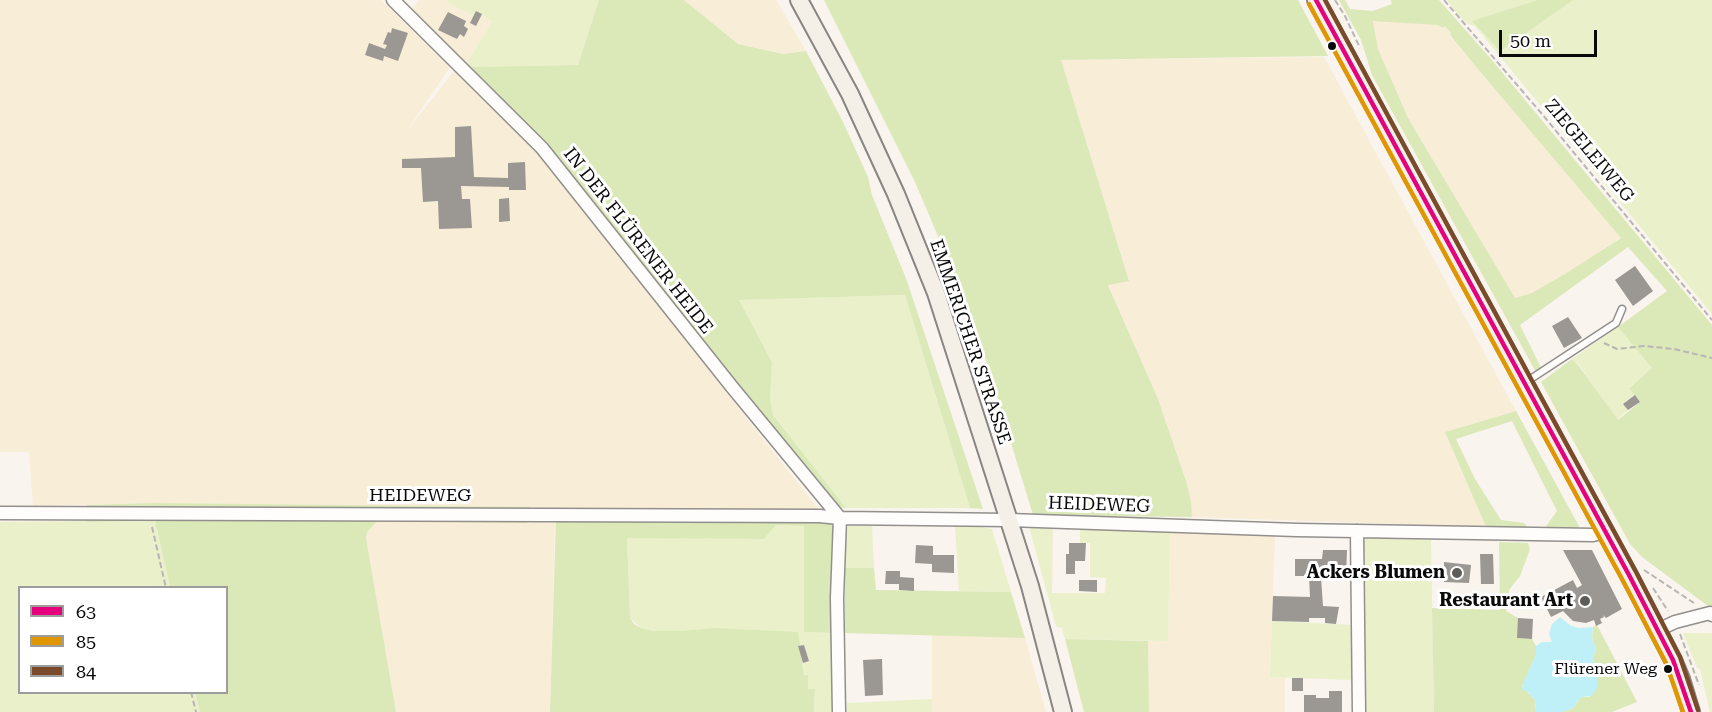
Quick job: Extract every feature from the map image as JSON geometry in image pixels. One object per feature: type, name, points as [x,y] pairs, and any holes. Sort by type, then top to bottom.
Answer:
[{"type":"street","name":"IN DER FLÜRENER HEIDE","points":[[393,0],[542,148],[732,387],[840,518]]},
{"type":"street","name":"EMMERICHER STRASSE","points":[[799,0],[850,94],[896,194],[936,293],[1030,586],[1063,712]]},
{"type":"street","points":[[1316,0],[1526,382],[1658,630],[1681,679],[1691,712]]},
{"type":"street","name":"HEIDEWEG","points":[[0,513],[819,516],[1357,531],[1593,535],[1606,532]]},
{"type":"street","points":[[839,712],[837,598],[840,518]]},
{"type":"street","points":[[1357,531],[1359,712]]},
{"type":"street","points":[[1658,630],[1676,622],[1711,614]]},
{"type":"lane","points":[[1526,382],[1616,323],[1622,309]]},
{"type":"path","name":"ZIEGELEIWEG","points":[[1444,0],[1542,114],[1712,320]]},
{"type":"path","points":[[1599,334],[1604,343],[1617,349],[1644,346],[1674,349],[1712,358]]},
{"type":"path","points":[[149,512],[166,586]]},
{"type":"path","points":[[1641,569],[1711,614]]},
{"type":"path","points":[[191,694],[196,712]]},
{"type":"shaded area","points":[[0,0],[381,0],[450,67],[406,132],[454,71],[536,152],[820,511],[153,503],[33,506],[29,452],[0,452]]},
{"type":"shaded area","points":[[418,0],[448,0],[473,16],[476,11],[492,22],[467,63],[412,11]]},
{"type":"shaded area","points":[[684,0],[776,0],[806,51],[783,54],[738,44]]},
{"type":"shaded area","points":[[1373,20],[1437,25],[1443,28],[1445,26],[1451,33],[1450,36],[1621,237],[1565,275],[1533,293],[1515,298],[1408,118],[1378,49]]},
{"type":"shaded area","points":[[1324,57],[1516,411],[1445,432],[1486,527],[1192,517],[1186,481],[1158,399],[1108,284],[1129,280],[1061,60]]},
{"type":"shaded area","points":[[377,521],[555,523],[550,712],[396,712],[366,538],[367,532]]},
{"type":"shaded area","points":[[1170,529],[1275,535],[1270,676],[1285,678],[1285,712],[1149,712],[1148,641],[1168,641]]},
{"type":"shaded area","points":[[932,635],[1025,638],[1046,712],[932,712]]},
{"type":"green space","points":[[448,0],[599,0],[578,65],[471,67],[467,63],[492,22],[477,11],[474,16],[447,2]]},
{"type":"green space","points":[[599,0],[684,0],[738,44],[783,54],[806,51],[843,122],[868,177],[872,195],[907,281],[983,509],[970,508],[905,295],[739,300],[772,362],[770,399],[773,415],[846,508],[836,507],[550,147],[471,67],[578,65]]},
{"type":"green space","points":[[824,0],[1298,0],[1328,56],[1061,60],[1129,281],[1108,285],[1158,399],[1186,481],[1192,517],[1033,515],[974,321],[915,182]]},
{"type":"green space","points":[[1339,0],[1345,0],[1350,9],[1373,11],[1392,4],[1391,0],[1439,0],[1491,59],[1712,325],[1712,609],[1642,557],[1630,544],[1541,382],[1572,359],[1618,420],[1640,402],[1629,388],[1652,368],[1618,327],[1667,291],[1628,247],[1520,325],[1542,370],[1536,372],[1372,75],[1361,40]],"holes":[[[1373,21],[1437,25],[1444,28],[1445,26],[1477,68],[1621,238],[1532,293],[1515,298],[1408,118],[1378,49]]]},
{"type":"green space","points":[[1447,0],[1712,0],[1712,314],[1475,26],[1468,24],[1458,15]]},
{"type":"green space","points":[[1538,0],[1573,0],[1500,51],[1472,21]]},
{"type":"green space","points":[[905,295],[970,508],[846,508],[773,415],[770,399],[772,362],[739,300]]},
{"type":"green space","points":[[1618,327],[1653,368],[1629,387],[1635,395],[1624,404],[1628,410],[1617,420],[1579,365],[1572,359]]},
{"type":"green space","points":[[1516,411],[1579,526],[1576,530],[1544,529],[1557,511],[1512,421],[1456,439],[1475,479],[1501,520],[1524,523],[1528,528],[1486,527],[1445,432]]},
{"type":"green space","points":[[153,503],[530,507],[527,523],[377,521],[367,532],[366,538],[396,712],[200,712],[195,694],[228,694],[228,586],[170,586],[156,520],[87,522],[87,505]]},
{"type":"green space","points":[[556,518],[830,521],[835,526],[834,633],[804,632],[804,526],[776,525],[764,539],[627,538],[630,618],[634,624],[653,631],[715,628],[798,632],[804,675],[808,675],[808,689],[815,689],[814,712],[550,712]]},
{"type":"green space","points":[[157,520],[156,525],[170,586],[18,586],[18,694],[195,694],[200,712],[0,712],[0,522]]},
{"type":"green space","points":[[1053,524],[1052,593],[1105,593],[1106,578],[1090,577],[1090,543],[1080,543],[1080,527],[1170,529],[1168,641],[1065,639],[1062,628],[1056,626],[1030,530],[1032,526]]},
{"type":"green space","points":[[776,525],[804,526],[804,632],[834,633],[835,712],[814,712],[815,690],[808,689],[808,675],[804,675],[803,663],[809,661],[804,645],[798,646],[797,632],[653,631],[641,628],[630,618],[627,537],[764,539]]},
{"type":"green space","points":[[955,525],[992,529],[1011,592],[959,591]]},
{"type":"green space","points":[[849,526],[872,526],[874,568],[845,568],[846,530]]},
{"type":"green space","points":[[1364,538],[1431,540],[1434,712],[1365,712]]},
{"type":"green space","points":[[1499,542],[1528,543],[1530,549],[1520,576],[1509,590],[1506,611],[1518,618],[1518,638],[1532,639],[1536,646],[1536,655],[1522,686],[1535,700],[1536,712],[1434,712],[1432,608],[1500,610]]},
{"type":"green space","points":[[845,568],[874,568],[876,590],[1011,592],[1025,638],[845,633]]},
{"type":"green space","points":[[1272,621],[1353,625],[1354,680],[1270,677]]},
{"type":"green space","points":[[1597,625],[1637,702],[1612,712],[1562,712],[1573,708],[1581,697],[1590,697],[1597,670],[1593,659],[1596,649],[1592,638],[1593,627]]},
{"type":"green space","points":[[1683,633],[1712,633],[1712,712],[1710,712],[1700,669],[1697,668]]},
{"type":"green space","points":[[1065,639],[1148,641],[1149,712],[1084,712]]},
{"type":"green space","points":[[932,699],[932,712],[847,712],[847,703]]},
{"type":"water","points":[[1560,617],[1578,628],[1593,627],[1592,638],[1596,649],[1593,659],[1597,670],[1597,688],[1592,696],[1581,697],[1573,708],[1562,712],[1536,712],[1535,700],[1528,692],[1522,690],[1523,683],[1536,655],[1536,646],[1542,642],[1552,642],[1549,634],[1552,624]]},
{"type":"building","points":[[476,11],[482,14],[476,26],[470,23]]},
{"type":"building","points":[[448,12],[466,21],[464,26],[468,29],[464,37],[460,34],[457,39],[438,30]]},
{"type":"building","points":[[392,28],[408,33],[398,61],[384,56],[383,61],[365,55],[369,43],[385,49],[387,45],[383,44]]},
{"type":"building","points":[[471,126],[474,177],[508,178],[508,163],[525,162],[526,190],[509,190],[509,187],[461,186],[462,199],[470,199],[472,228],[439,229],[438,201],[423,202],[421,168],[402,168],[402,159],[455,157],[455,127]]},
{"type":"building","points":[[509,198],[510,221],[499,222],[499,199]]},
{"type":"building","points":[[1635,266],[1653,291],[1633,306],[1615,280]]},
{"type":"building","points":[[1568,317],[1582,338],[1564,348],[1552,326]]},
{"type":"building","points":[[1635,395],[1640,402],[1628,410],[1623,404]]},
{"type":"building","points":[[1069,543],[1086,543],[1085,561],[1075,561],[1075,574],[1066,574],[1066,554],[1069,554]]},
{"type":"building","points":[[916,545],[933,546],[933,555],[954,555],[954,573],[932,572],[932,564],[915,563]]},
{"type":"building","points":[[1323,550],[1347,550],[1346,578],[1321,577],[1323,606],[1339,607],[1336,624],[1325,623],[1325,618],[1309,618],[1309,622],[1272,621],[1273,596],[1310,597],[1309,576],[1295,576],[1295,559],[1322,559]]},
{"type":"building","points":[[1563,550],[1592,550],[1622,609],[1606,618],[1603,615],[1604,617],[1600,619],[1602,623],[1596,626],[1594,620],[1586,623],[1573,621],[1563,611],[1551,617],[1541,597],[1573,580],[1577,588],[1582,585]]},
{"type":"building","points":[[1480,554],[1493,554],[1494,584],[1481,584]]},
{"type":"building","name":"Ackers Blumen","points":[[1444,562],[1471,565],[1469,583],[1444,582]]},
{"type":"building","points":[[886,571],[900,571],[900,577],[914,578],[914,591],[899,590],[899,584],[885,584]]},
{"type":"building","points":[[1079,580],[1097,580],[1097,592],[1079,591]]},
{"type":"building","points":[[1518,618],[1533,619],[1532,639],[1517,638]]},
{"type":"building","points":[[804,645],[809,661],[803,663],[798,646]]},
{"type":"building","points":[[882,659],[883,695],[865,696],[863,660]]},
{"type":"building","points":[[1292,678],[1303,678],[1303,691],[1292,691]]},
{"type":"building","points":[[1329,691],[1342,691],[1342,712],[1304,712],[1304,695],[1329,698]]},
{"type":"transit line","name":"63","points":[[1316,0],[1629,575],[1673,660],[1691,712]]},
{"type":"transit line","name":"84","points":[[1325,0],[1636,572],[1680,657],[1698,710]]},
{"type":"transit line","name":"85","points":[[1309,4],[1622,579],[1666,663],[1683,712]]},
{"type":"place","name":"Ackers Blumen","points":[[1457,573]]},
{"type":"place","name":"Restaurant Art","points":[[1585,601]]},
{"type":"place","name":"Flürener Weg","points":[[1668,669]]}]
